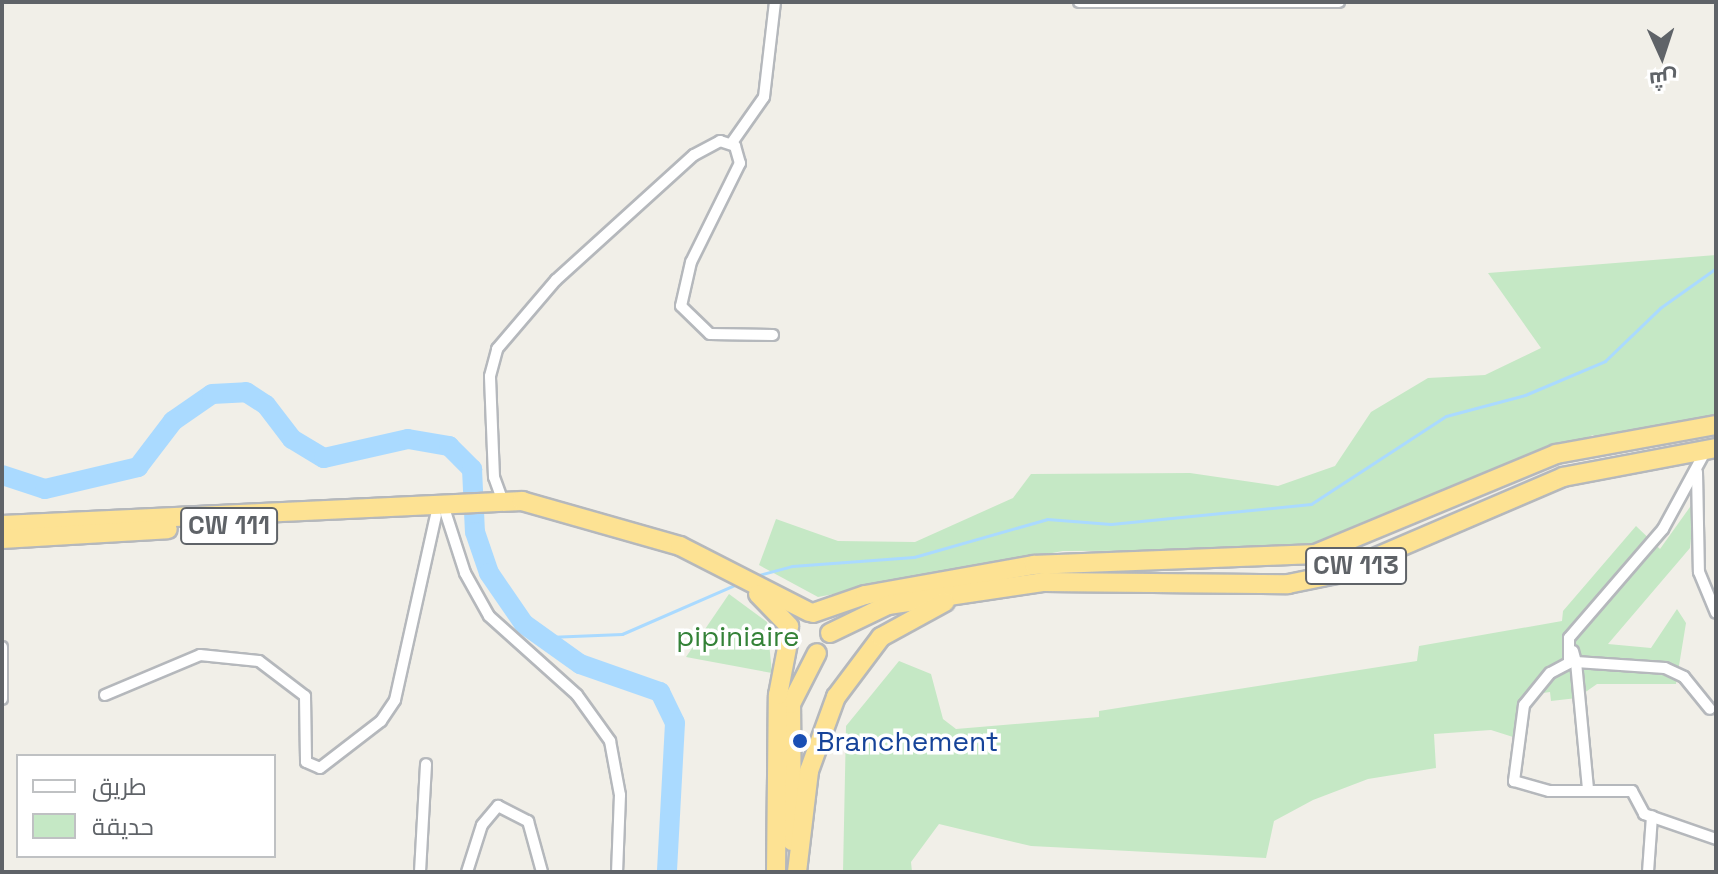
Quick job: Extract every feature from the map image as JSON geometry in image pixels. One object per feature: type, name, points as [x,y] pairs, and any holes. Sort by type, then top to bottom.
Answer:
[{"type":"highway","points":[[776,872],[778,695],[789,632],[811,612],[865,595],[1034,565],[1315,554],[1556,454],[1716,425]]},
{"type":"highway","name":"CW 113","points":[[978,591],[1082,580],[1288,584],[1337,574],[1563,477],[1711,449]]},
{"type":"highway","name":"CW 111","points":[[2,539],[448,511],[493,503],[593,528],[731,574],[811,612]]},
{"type":"highway","name":"CW 111","points":[[2,525],[448,511]]},
{"type":"highway","points":[[756,587],[789,632],[797,650],[817,653]]},
{"type":"highway","points":[[795,872],[791,704],[830,633],[888,605],[978,591]]},
{"type":"highway","points":[[795,872],[814,752],[846,679],[896,626],[978,591]]},
{"type":"highway","points":[[811,612],[830,633]]},
{"type":"street","points":[[731,144],[764,97],[775,2]]},
{"type":"street","points":[[1079,2],[1339,2]]},
{"type":"street","points":[[493,503],[490,376],[497,349],[525,310],[694,155],[709,144],[731,144]]},
{"type":"street","points":[[731,144],[740,163],[691,262],[681,306],[710,334],[773,335]]},
{"type":"street","points":[[1711,449],[1697,467],[1663,529],[1569,638],[1569,663],[1550,673],[1524,705],[1514,781],[1529,789],[1632,791],[1652,816],[1716,839]]},
{"type":"street","points":[[1697,467],[1699,572],[1716,613]]},
{"type":"street","points":[[105,695],[200,655],[259,661],[305,696],[306,762],[320,768],[381,721],[395,700],[448,511]]},
{"type":"street","points":[[448,511],[465,573],[489,616],[577,695],[610,741],[620,795],[617,872]]},
{"type":"street","points":[[1569,638],[1576,662],[1588,789]]},
{"type":"street","points":[[2,647],[2,699]]},
{"type":"street","points":[[1576,662],[1665,668],[1684,677],[1710,709]]},
{"type":"street","points":[[420,872],[426,764]]},
{"type":"street","points":[[467,872],[482,825],[498,806],[528,821],[542,872]]},
{"type":"street","points":[[1648,872],[1652,816]]},
{"type":"green space","points":[[1716,255],[1716,425],[1598,442],[1593,435],[1316,550],[1063,551],[818,597],[759,565],[776,519],[838,541],[915,542],[1013,498],[1031,474],[1190,473],[1278,486],[1335,466],[1371,412],[1428,378],[1485,375],[1541,348],[1488,273]]},
{"type":"green space","points":[[1695,500],[1690,548],[1608,644],[1651,648],[1677,609],[1686,623],[1676,684],[1597,684],[1577,698],[1551,701],[1550,692],[1522,696],[1513,737],[1491,730],[1434,734],[1436,768],[1368,779],[1313,800],[1274,821],[1266,858],[1031,846],[939,824],[911,862],[912,872],[843,872],[846,726],[899,661],[931,674],[943,719],[956,729],[1099,717],[1099,711],[1417,661],[1419,646],[1562,621],[1563,611],[1636,526],[1660,549]]},
{"type":"green space","name":"pipiniaire","points":[[729,594],[767,622],[772,673],[686,657]]},
{"type":"waterway","points":[[755,576],[792,566],[914,557],[1047,519],[1111,524],[1311,504],[1446,416],[1525,395],[1605,361],[1660,308],[1716,268]]},
{"type":"waterway","points":[[2,475],[45,489],[138,467],[173,421],[212,394],[246,392],[266,405],[292,439],[324,458],[408,439],[449,446],[472,469],[475,532],[489,573],[524,624],[580,664],[660,692],[675,723],[667,872]]},
{"type":"waterway","points":[[548,637],[622,634],[737,584]]},
{"type":"place","name":"Branchement","points":[[800,741]]}]
